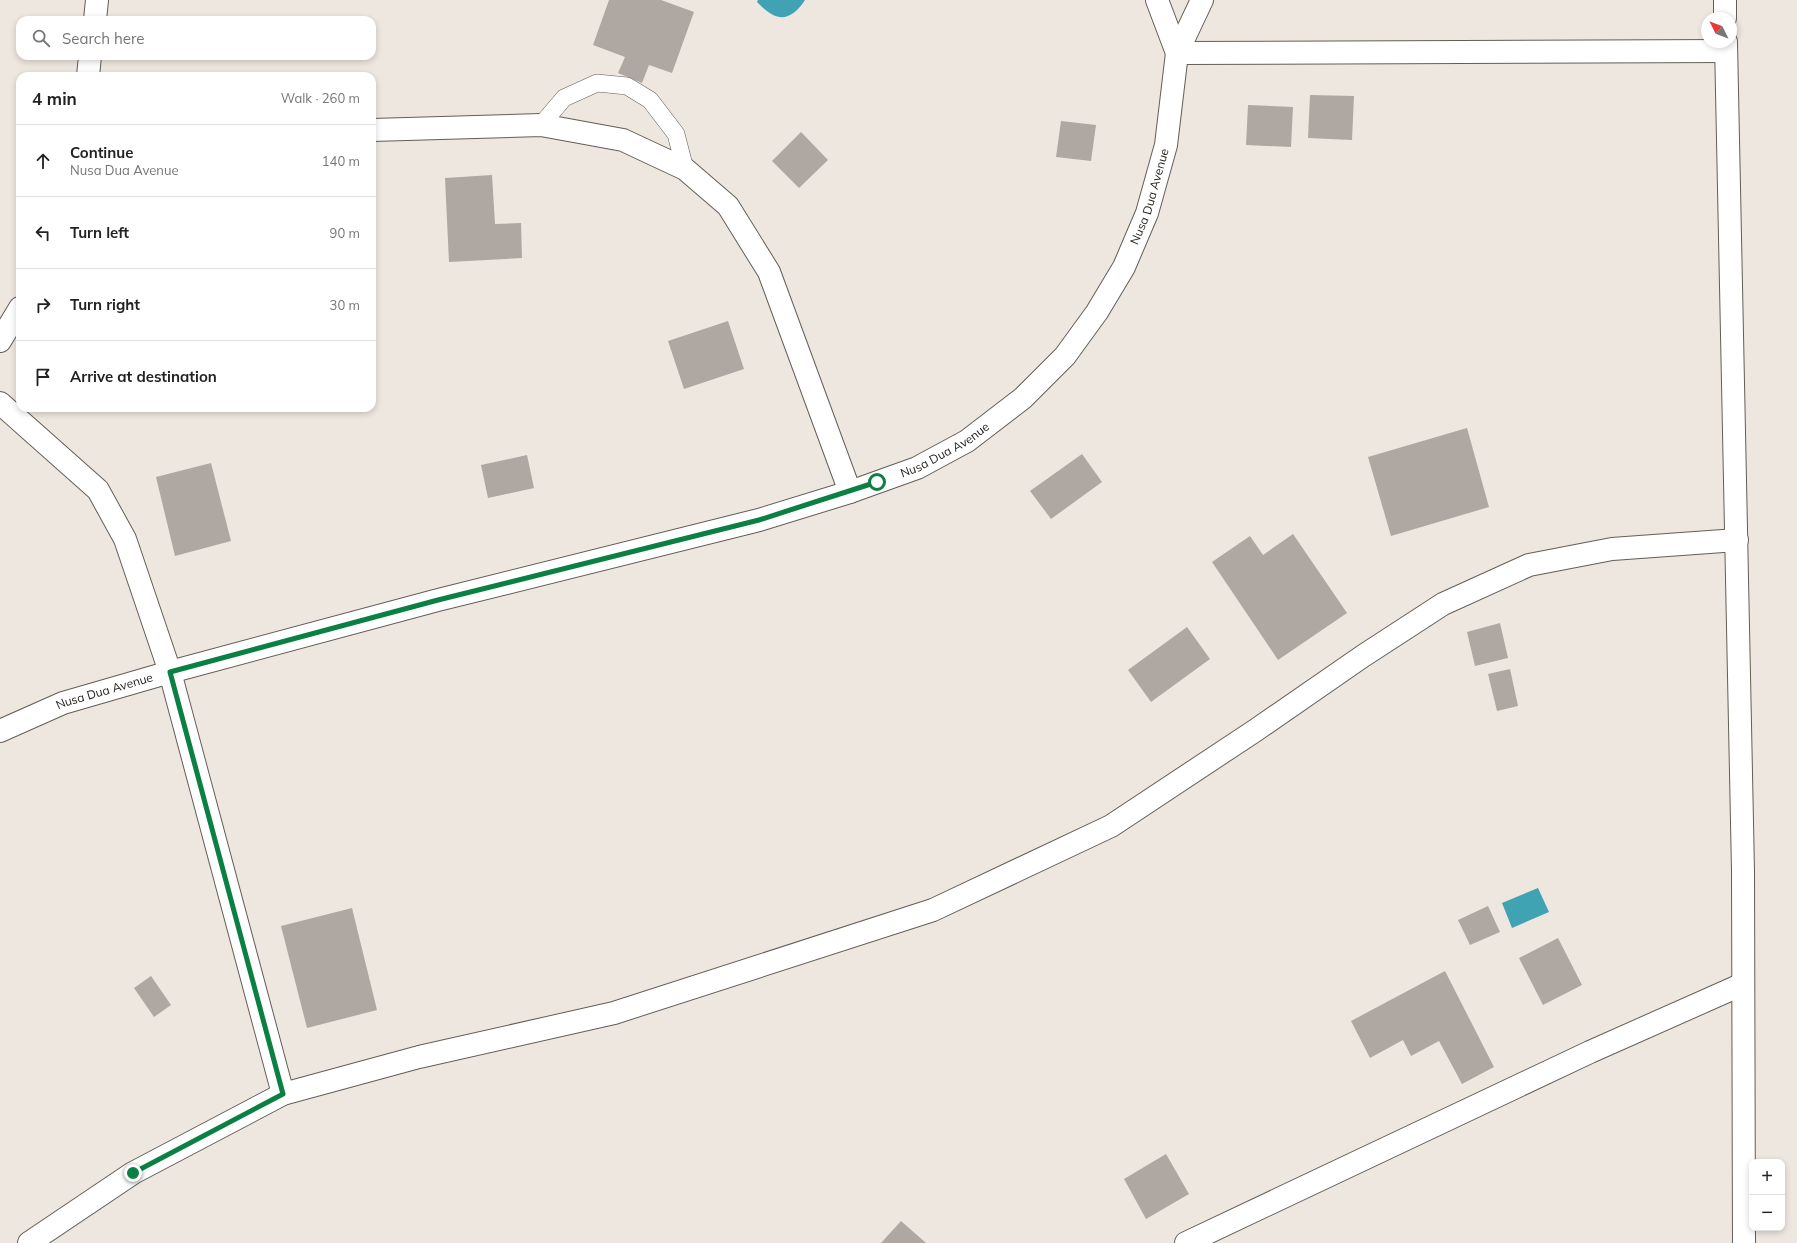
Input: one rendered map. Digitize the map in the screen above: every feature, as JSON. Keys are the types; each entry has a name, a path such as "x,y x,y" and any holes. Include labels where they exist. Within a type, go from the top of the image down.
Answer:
{"street":[{"path":"95,16 97,0"},
{"name":"Nusa Dua Avenue","path":"1157,0 1177,53"},
{"name":"Nusa Dua Avenue","path":"0,731 63,702 170,672 438,600 759,520 850,492 917,468 967,441 1023,398 1065,356 1097,312 1124,267 1147,213 1166,145 1177,53 1202,0"},
{"path":"1725,0 1725,12"},
{"path":"1177,53 1701,46"},
{"path":"1726,48 1743,871 1744,1243"},
{"path":"88,72 90,60"},
{"path":"376,130 541,125 623,140 685,169 728,206 769,272 850,492"},
{"path":"0,342 16,315"},
{"path":"0,403 98,490 125,539 170,672 283,1094"},
{"path":"29,1243 133,1173 283,1094 419,1057 614,1013 933,910 1111,826 1256,730 1363,656 1443,604 1529,565 1612,549 1737,540"},
{"path":"1186,1243 1590,1052 1743,984"}],"lane":[{"path":"541,125 564,98 597,83 627,86 650,100 676,134 685,169"}],"water":[{"path":"758,0 805,0 793,13 782,17 770,13 757,2"},
{"path":"1538,888 1549,912 1512,928 1502,903"}],"building":[{"path":"609,0 661,0 694,12 672,73 649,65 642,83 618,73 625,57 593,45"},
{"path":"1310,95 1354,96 1352,140 1308,138"},
{"path":"1248,105 1293,107 1291,147 1246,145"},
{"path":"1061,121 1096,125 1091,161 1056,157"},
{"path":"801,132 828,160 799,188 772,161"},
{"path":"492,175 495,224 521,223 522,258 449,262 445,178"},
{"path":"728,321 744,369 684,389 668,341"},
{"path":"1467,428 1489,507 1391,536 1368,457"},
{"path":"1082,454 1102,482 1051,519 1030,491"},
{"path":"527,455 534,488 488,498 481,465"},
{"path":"211,463 231,541 175,556 156,477"},
{"path":"1293,534 1347,613 1278,660 1212,562 1250,536 1263,555"},
{"path":"1500,623 1508,658 1475,666 1467,632"},
{"path":"1187,627 1210,659 1151,702 1128,670"},
{"path":"1510,669 1518,706 1497,711 1488,674"},
{"path":"1488,906 1500,932 1470,945 1458,920"},
{"path":"352,908 377,1010 307,1028 281,926"},
{"path":"1558,938 1582,985 1543,1005 1519,958"},
{"path":"1445,971 1494,1067 1462,1084 1439,1041 1411,1056 1403,1040 1370,1058 1351,1021"},
{"path":"151,976 171,1005 154,1017 134,988"},
{"path":"1166,1154 1189,1194 1146,1219 1124,1179"},
{"path":"901,1221 926,1243 881,1243"}],"route":[{"path":"133,1173 283,1094 170,672 438,600 759,520 850,492 877,482"}]}
